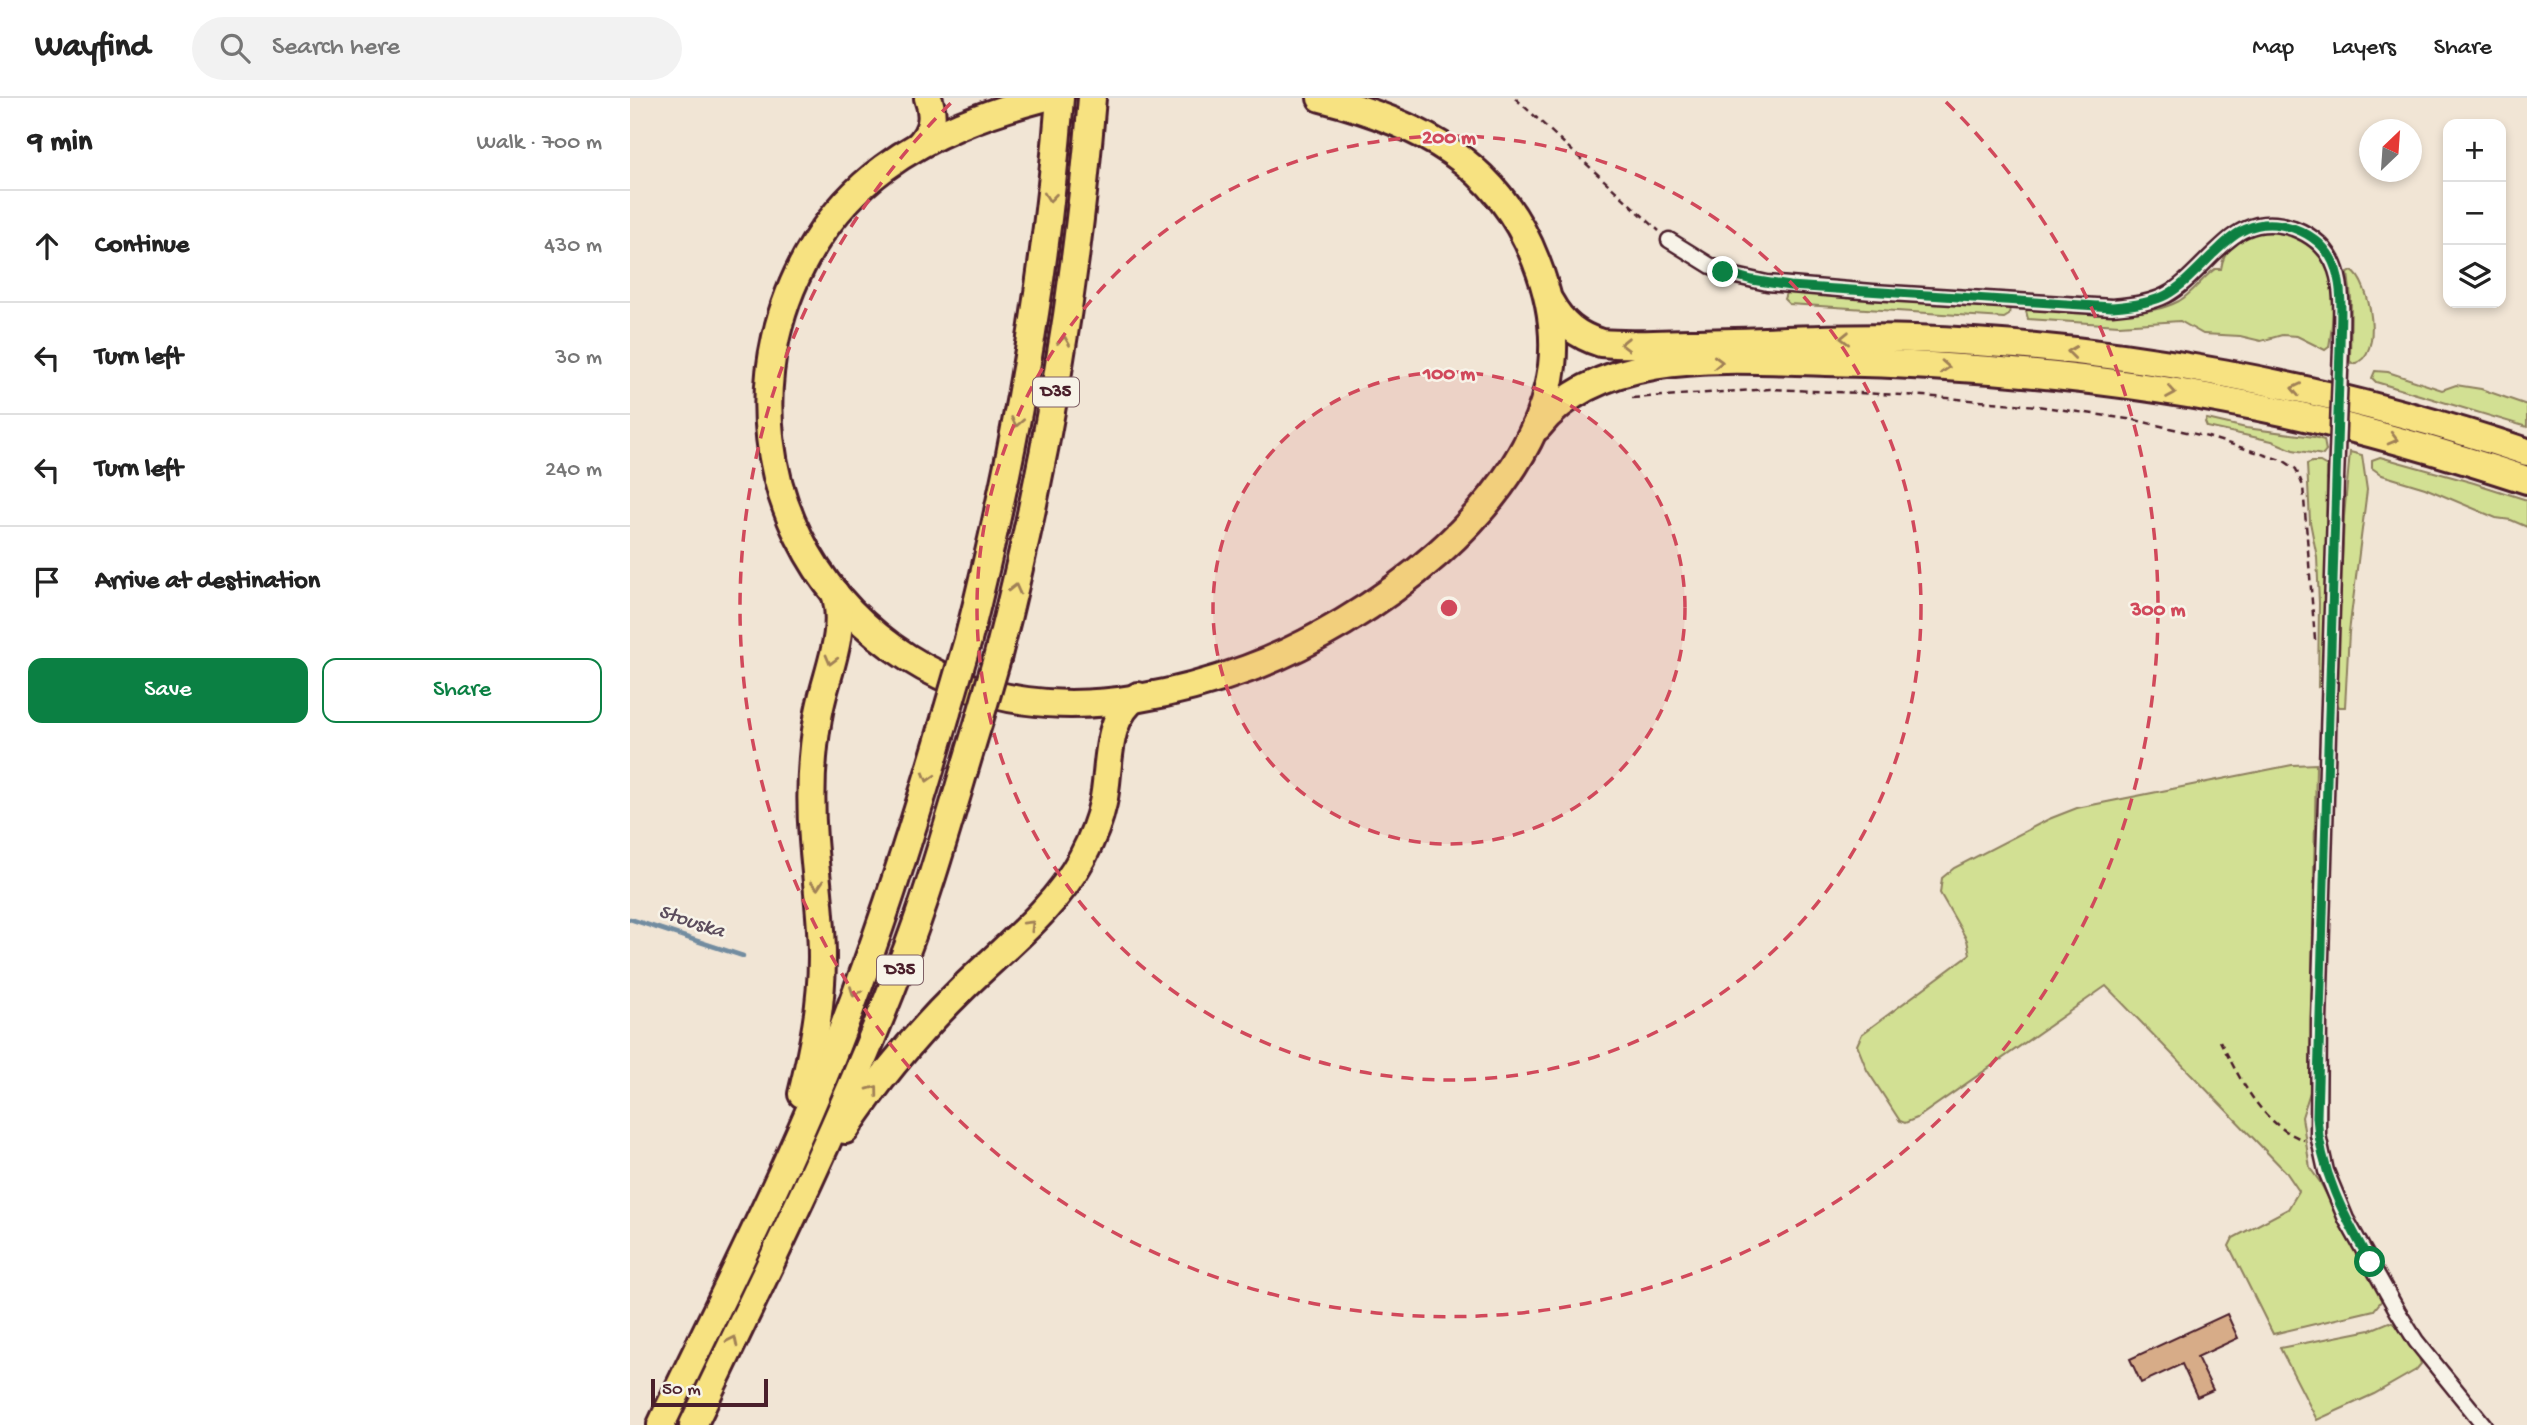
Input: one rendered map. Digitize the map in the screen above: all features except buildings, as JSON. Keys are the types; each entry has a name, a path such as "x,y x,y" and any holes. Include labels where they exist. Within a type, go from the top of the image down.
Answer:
{"highway":[{"path":"919,145 932,122 928,98"},
{"path":"1043,98 971,120 919,145 868,181 825,228 800,270 781,318 769,369 768,432 781,494 800,539 835,593 872,632 909,659 951,681 976,690 1051,703 1138,696 1191,686 1250,668 1310,640 1371,604 1427,563 1496,491 1542,423 1567,399 1598,380 1633,369 1684,363 1756,360 1844,362 2018,372 2098,381 2200,397 2348,427 2527,480"},
{"name":"D35","path":"661,1425 829,1064 912,832 968,640 1017,423 1041,277 1060,98"},
{"name":"D35","path":"693,1425 797,1209 855,1080 902,963 979,722 999,655 1050,429 1074,278 1092,98"},
{"path":"1321,98 1415,129 1467,163 1497,192 1522,227 1555,311 1569,327 1601,343 1853,338 1916,339 2046,348 2165,364 2293,388 2405,415 2527,452"},
{"path":"1524,448 1544,401 1552,365 1553,328 1546,291"},
{"path":"783,1167 808,1071 820,1006 822,954 813,839 812,769 822,695 840,625 835,593"},
{"path":"797,1209 848,1126 896,1061 962,989 1046,908 1070,876 1098,823 1117,719 1126,705 1138,696"}],"street":[{"path":"1669,240 1711,267 1767,283 2112,307 2147,304 2157,300 2185,282 2236,234 2247,228 2273,224 2302,232 2328,253 2335,266 2341,289 2319,1021 2319,1143 2326,1171 2346,1219 2408,1330 2484,1425"}],"path":[{"path":"1515,98 1669,240"},
{"path":"1641,392 1632,398 1770,389 1924,396 2037,406 2185,430 2279,459 2296,470 2303,486 2315,644"},
{"path":"2220,1041 2241,1080 2268,1118 2298,1138 2319,1143"}],"green space":[{"path":"2271,230 2293,235 2310,244 2329,271 2332,327 2329,347 2325,350 2297,336 2282,335 2261,341 2240,336 2203,334 2180,321 2119,325 2028,319 2026,311 2030,308 2126,313 2163,307 2184,298 2215,269 2221,269 2227,252 2238,241"},
{"path":"2352,271 2364,288 2372,334 2369,348 2363,358 2353,364 2350,361 2351,298 2348,273"},
{"path":"1796,291 2010,307 2009,315 2004,318 1789,304 1784,299 1786,293"},
{"path":"2375,371 2388,372 2442,390 2456,385 2481,389 2527,405 2527,427 2376,382 2372,378"},
{"path":"2207,419 2246,428 2314,437 2324,440 2326,451 2323,455 2293,450 2272,441 2207,427"},
{"path":"2350,452 2362,455 2367,490 2349,632 2345,707 2339,707 2336,701 2344,517"},
{"path":"2380,457 2527,500 2527,527 2511,520 2496,518 2425,488 2382,475 2372,468 2372,460"},
{"path":"2312,462 2327,466 2325,684 2318,687 2317,557 2310,522 2307,464"},
{"path":"2316,764 2310,1092 2302,1117 2310,1168 2382,1300 2374,1310 2273,1334 2229,1246 2233,1238 2288,1209 2299,1191 2286,1172 2106,986 1917,1118 1905,1123 1900,1121 1867,1070 1857,1045 1862,1034 1970,954 1967,940 1940,893 1942,878 1954,868 2049,819 2077,808 2292,765"},
{"path":"2389,1322 2395,1324 2418,1354 2421,1364 2416,1370 2374,1394 2317,1420 2280,1348 2370,1330"}],"waterway":[{"name":"Stouska","path":"630,919 743,956"}],"route":[{"path":"1723,272 1790,286 2112,307 2147,304 2167,295 2185,282 2236,234 2259,225 2288,226 2316,241 2328,253 2339,277 2341,289 2317,1117 2320,1152 2332,1189 2370,1262"}]}
